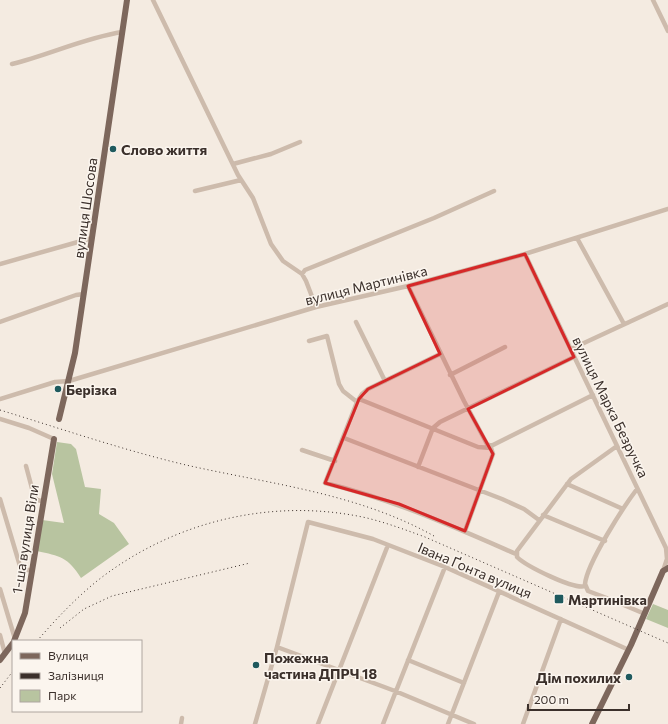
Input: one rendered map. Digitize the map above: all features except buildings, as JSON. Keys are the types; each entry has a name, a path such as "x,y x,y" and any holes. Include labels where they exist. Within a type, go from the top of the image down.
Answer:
{"main road":[{"name":"вулиця Шосова","path":"59,419 69,380 84,294 127,0"},
{"name":"1-ша вулиця Віли","path":"14,640 25,613 42,501 54,439"},
{"path":"592,724 629,650 666,570"},
{"name":"1-ша вулиця Віли","path":"0,660 12,644"}],"street":[{"path":"153,0 241,180 253,198 271,244 283,261 302,274 316,307"},
{"path":"653,0 668,31"},
{"path":"12,64 64,47 122,32"},
{"path":"233,164 272,154 300,142"},
{"path":"195,191 241,180"},
{"path":"302,274 305,270 434,218 494,191"},
{"name":"вулиця Мартинівка","path":"0,399 316,307 408,286 525,254 668,209"},
{"path":"0,264 92,238"},
{"path":"576,238 624,324"},
{"name":"вулиця Марка Безручка","path":"525,254 666,548 666,570"},
{"path":"408,286 450,375 487,444 491,447 493,454 465,531"},
{"path":"0,322 76,295 84,294"},
{"path":"571,349 668,304"},
{"path":"356,322 385,381"},
{"path":"309,341 327,336 339,384 343,391 358,401 433,428 478,447 491,447 592,395"},
{"path":"450,375 505,347"},
{"path":"440,354 368,389 358,401 325,483 399,504 516,554 522,561 536,569 572,585 580,587 585,586"},
{"path":"418,467 433,428 440,422 574,357"},
{"path":"0,418 54,439"},
{"path":"344,438 480,491 524,510 539,520"},
{"path":"516,554 539,520 571,479 617,446"},
{"path":"302,450 335,460"},
{"path":"26,466 34,496 37,500 42,501"},
{"path":"567,484 623,509"},
{"path":"637,489 623,509 605,541 586,580 585,586 588,591 645,614"},
{"path":"0,499 20,566 22,569 31,570"},
{"path":"543,515 605,541"},
{"name":"Івана Ґонта вулиця","path":"277,647 308,522 373,539 445,567 629,650"},
{"path":"318,724 388,545"},
{"path":"383,724 445,567"},
{"path":"0,589 14,640"},
{"path":"448,724 499,592"},
{"path":"523,724 561,619"},
{"path":"0,635 5,654"},
{"path":"255,724 277,647 395,691 474,724"},
{"path":"408,660 464,683"},
{"path":"181,724 182,718"}],"highlighted area":[{"path":"525,254 574,357 468,409 493,454 465,531 399,504 325,483 359,399 368,389 440,354 408,286"}],"green space":[{"path":"57,442 71,444 76,449 85,487 101,489 99,514 114,523 129,544 81,578 72,566 63,558 37,551 42,520 64,523 52,474"},
{"path":"653,604 668,610 668,628 646,619"}],"railway":[{"path":"0,410 162,459 281,484 344,500 375,509 405,521 434,536"},
{"path":"38,640 81,595 97,581 127,560 158,543 191,529 225,519 260,513 296,511 332,512 367,518 404,529 668,643"},
{"path":"60,628 84,609 112,596 250,563"},
{"path":"0,688 12,672"}],"place":[{"name":"Слово життя","path":"113,149"},
{"name":"Берізка","path":"58,389"},
{"name":"Мартинівка","path":"559,599"},
{"name":"Пожежна частина ДПРЧ 18","path":"256,665"},
{"name":"Дiм похилих","path":"629,677"}]}
